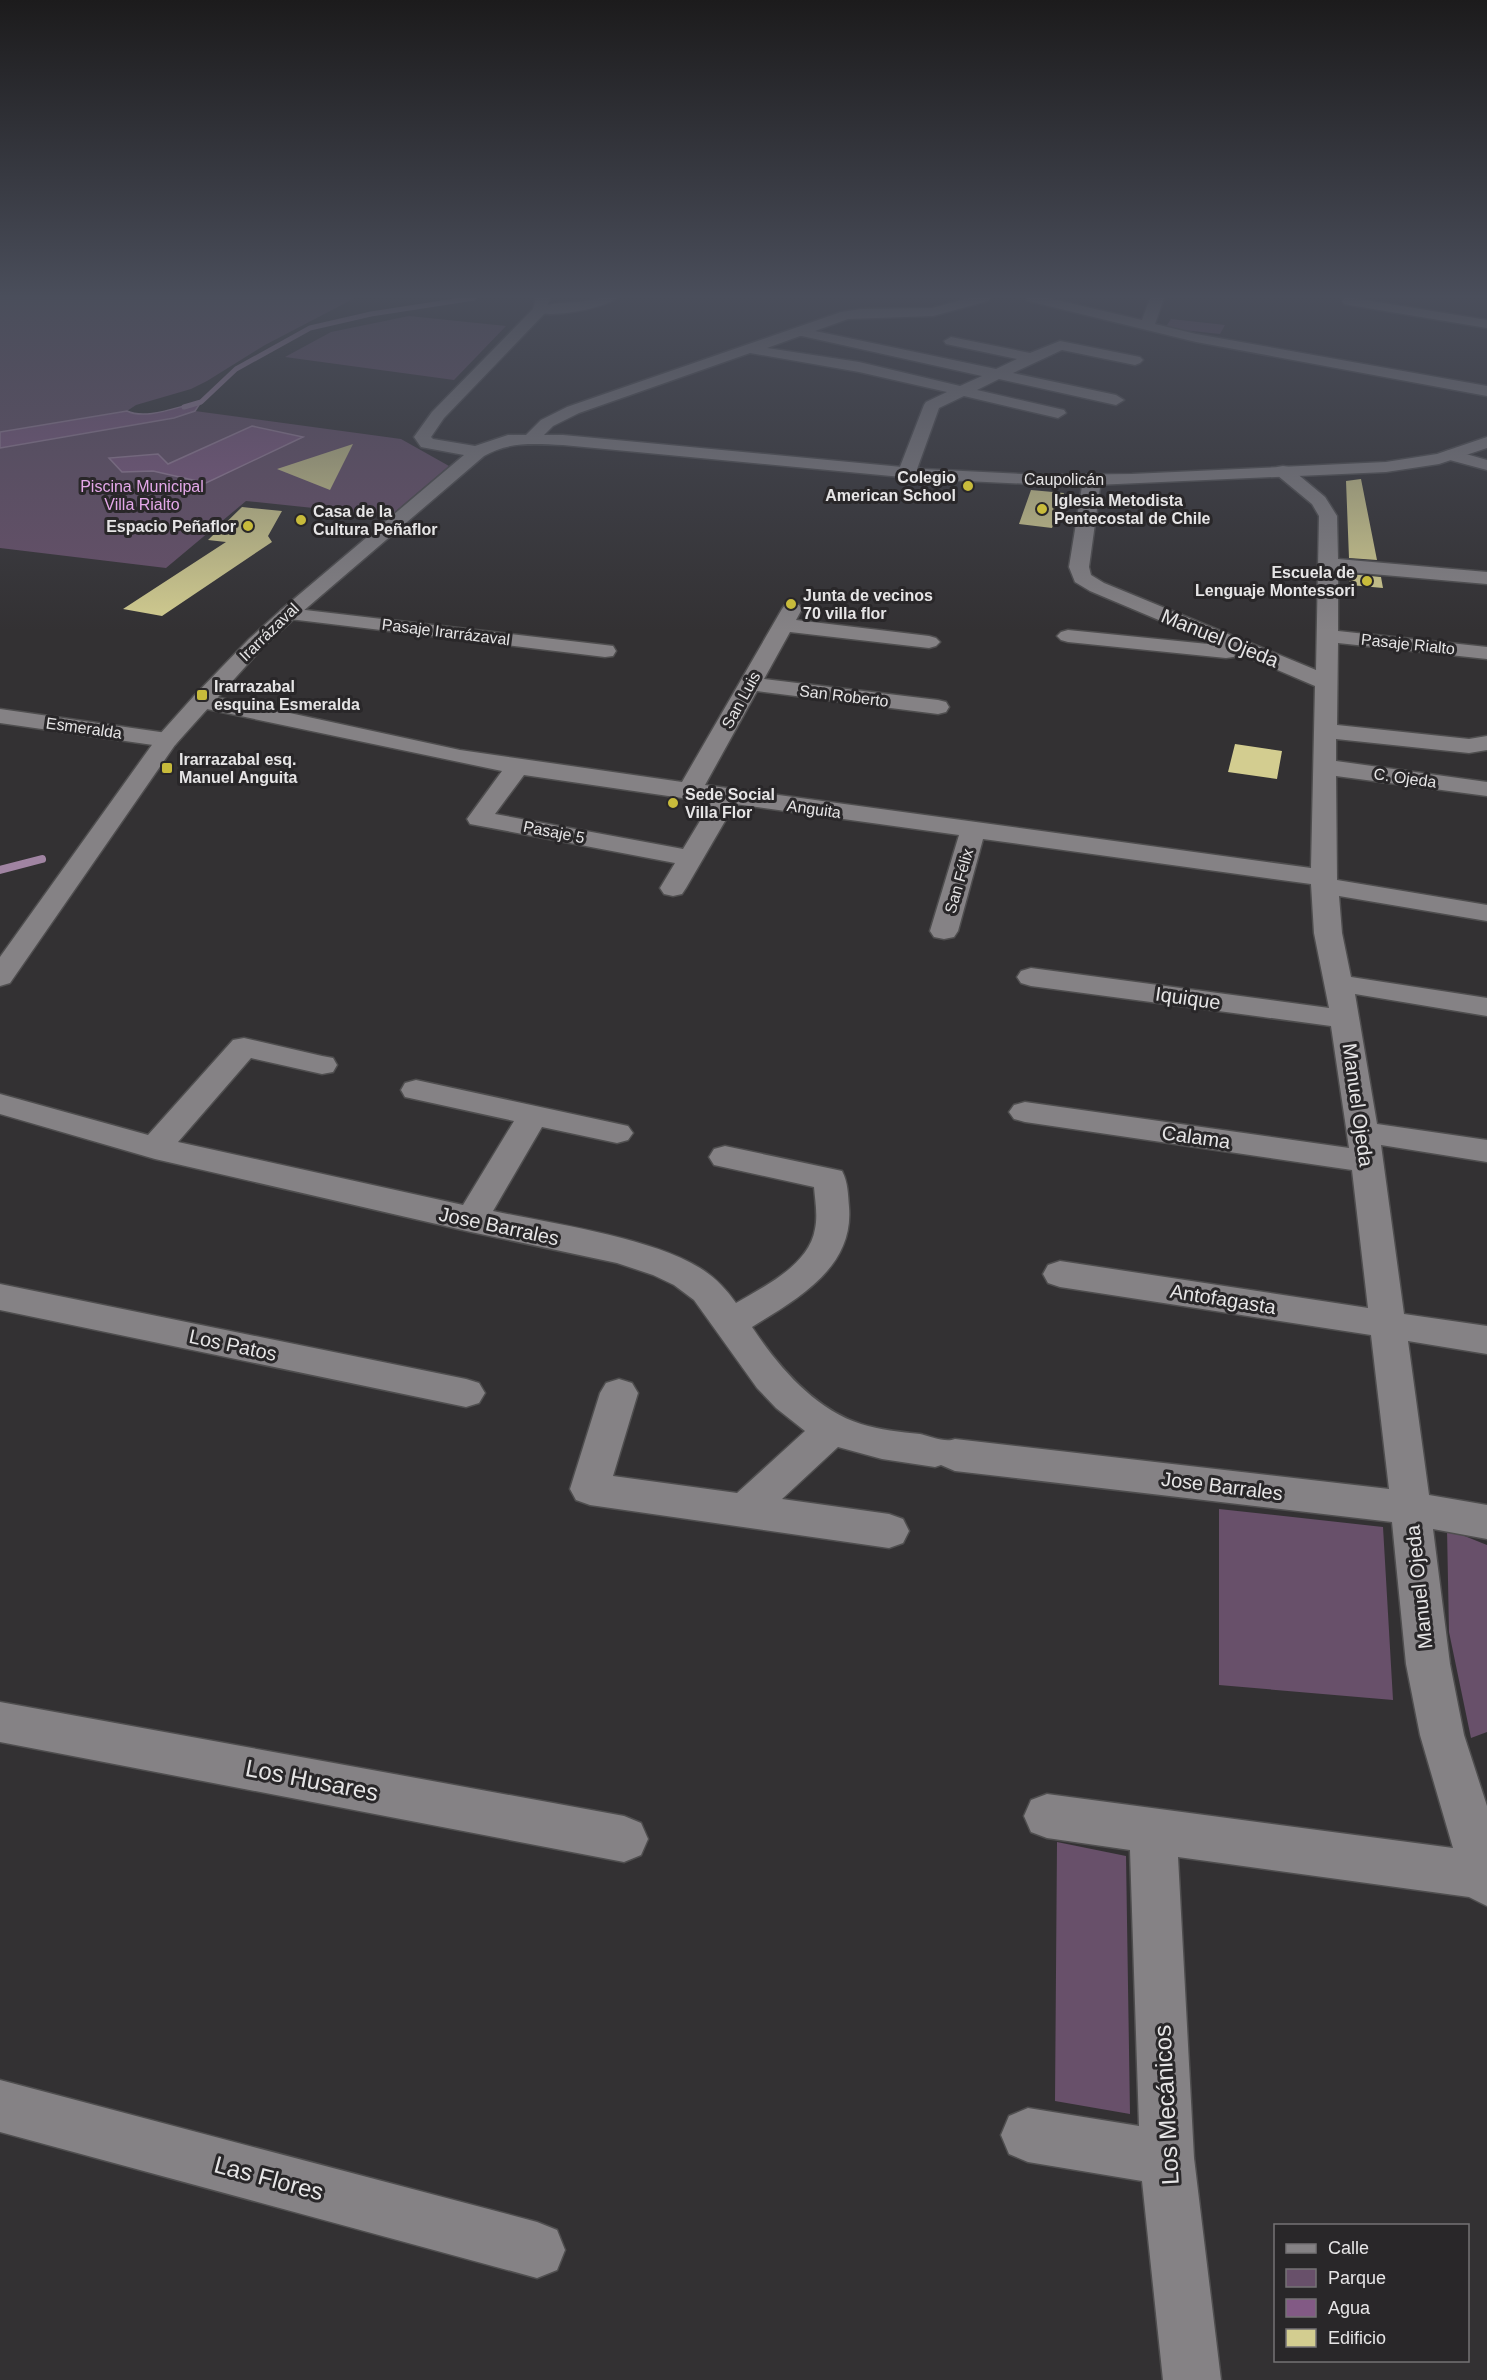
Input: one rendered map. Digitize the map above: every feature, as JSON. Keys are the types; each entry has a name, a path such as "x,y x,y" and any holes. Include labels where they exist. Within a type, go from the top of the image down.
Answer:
{"street":[{"path":"444,409 422,437 427,443 478,452"},
{"path":"530,439 547,423 576,409"},
{"path":"907,472 930,409"},
{"path":"1041,409 1058,413"},
{"name":"Irarrázaval","path":"0,977 167,740 256,643 478,452 497,443 530,439"},
{"name":"Caupolicán","path":"530,439 593,442 907,472 1041,480 1092,480 1392,465 1452,455 1487,442"},
{"path":"1452,455 1487,465"},
{"path":"1283,471 1319,501 1327,511 1329,564 1326,682"},
{"name":"Manuel Ojeda","path":"1092,480 1079,567 1082,578 1096,587 1326,682 1324,882 1328,933 1345,1019 1365,1147 1411,1508 1428,1665 1453,1774 1486,1879"},
{"path":"1329,564 1487,578"},
{"path":"1067,613 1068,643 1257,653"},
{"name":"Pasaje Irarrázaval","path":"288,614 605,651"},
{"name":"San Luis","path":"689,792 788,617 929,642"},
{"name":"Pasaje Rialto","path":"1328,636 1487,653"},
{"name":"San Roberto","path":"750,684 938,707"},
{"name":"Anguita","path":"202,701 460,757 529,769 1324,882 1487,913"},
{"name":"Esmeralda","path":"0,716 167,740"},
{"path":"1325,731 1469,746 1487,743"},
{"name":"C. Ojeda","path":"1324,766 1487,789"},
{"name":"Pasaje 5","path":"529,769 479,819 691,858"},
{"path":"673,888 727,797"},
{"name":"San Félix","path":"944,931 973,831"},
{"name":"Iquique","path":"1031,977 1345,1019"},
{"path":"1338,982 1487,1006"},
{"path":"154,1148 244,1047 322,1065"},
{"path":"416,1090 617,1133"},
{"name":"Jose Barrales","path":"0,1104 154,1148 619,1251 668,1267 705,1290 731,1323 755,1360 788,1397 832,1429 881,1444 1411,1508 1487,1522"},
{"name":"Calama","path":"1025,1112 1365,1147 1487,1151"},
{"path":"471,1220 533,1116"},
{"path":"725,1157 830,1179 832,1231 821,1259 794,1282 731,1323"},
{"name":"Antofagasta","path":"1060,1274 1487,1340"},
{"name":"Los Patos","path":"0,1298 466,1393"},
{"path":"619,1393 590,1489 889,1531"},
{"path":"745,1510 832,1429"},
{"name":"Los Husares","path":"0,1722 624,1839"},
{"path":"1047,1816 1486,1879"},
{"name":"Los Mecánicos","path":"1152,1830 1167,2158 1192,2380"},
{"name":"Las Flores","path":"0,2106 537,2250"},
{"path":"1028,2135 1167,2158"}],"green space":[{"path":"0,409 130,409 127,411 0,432"},
{"name":"Piscina Municipal Villa Rialto","path":"195,411 401,439 449,466 390,516 246,501 166,568 0,548 0,448 174,418"},
{"path":"1219,1509 1383,1527 1393,1700 1219,1685"},
{"path":"1447,1529 1487,1545 1487,1732 1471,1738 1449,1632"},
{"path":"1057,1842 1126,1856 1130,2114 1055,2101"}],"water":[{"path":"172,409 196,409 174,418 0,448 0,432 127,411 143,414"},
{"path":"252,426 303,437 206,483 153,471 122,472 109,458 158,454 168,464"}],"building":[{"path":"353,444 330,490 277,469"},
{"path":"1361,479 1377,560 1349,558 1346,481"},
{"name":"Iglesia Metodista Pentecostal de Chile","path":"1031,490 1064,493 1052,528 1019,524"},
{"path":"242,507 282,511 268,536 272,542 162,616 123,609 226,542 208,540"},
{"name":"Escuela de Lenguaje Montessori","path":"1349,574 1381,577 1383,588 1350,585"},
{"path":"1235,744 1282,751 1277,779 1228,772"}],"waterway":[{"path":"0,870 42,859"}],"place":[{"name":"Colegio American School","path":"968,486"},
{"name":"Iglesia Metodista Pentecostal de Chile","path":"1042,509"},
{"name":"Casa de la Cultura Peñaflor","path":"301,520"},
{"name":"Espacio Peñaflor","path":"248,526"},
{"name":"Escuela de Lenguaje Montessori","path":"1367,581"},
{"name":"Junta de vecinos 70 villa flor","path":"791,604"},
{"name":"Irarrazabal esquina Esmeralda","path":"202,695"},
{"name":"Irarrazabal esq. Manuel Anguita","path":"167,768"},
{"name":"Sede Social Villa Flor","path":"673,803"}]}
